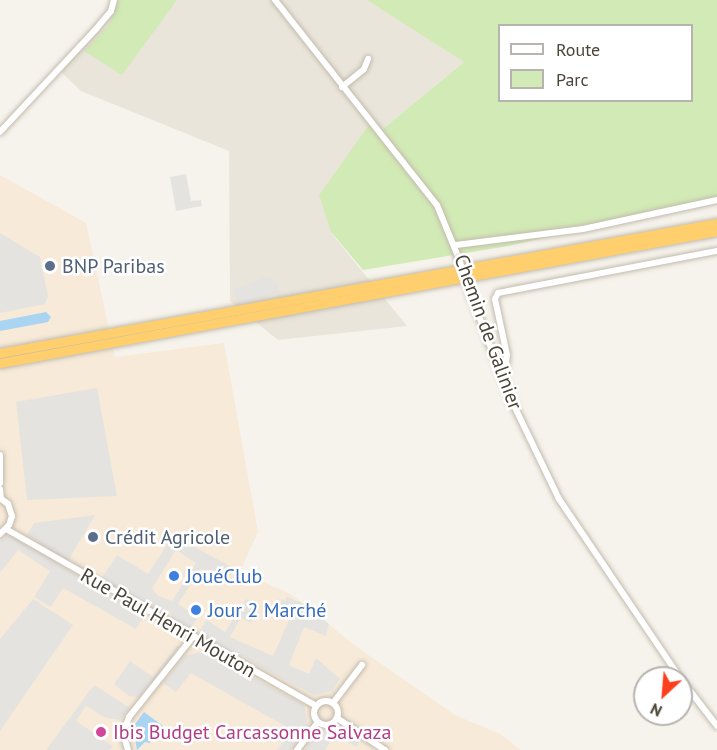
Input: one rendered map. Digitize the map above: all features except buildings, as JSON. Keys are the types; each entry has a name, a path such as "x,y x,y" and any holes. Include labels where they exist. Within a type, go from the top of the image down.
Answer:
{"highway":[{"path":"0,353 717,223"},
{"path":"0,363 717,231"}],"street":[{"path":"0,132 96,29 111,11 114,0"},
{"name":"Chemin de Galinier","path":"274,0 437,205 456,245 471,295 504,382 559,499 672,666"},
{"path":"342,87 364,69 368,59"},
{"path":"456,245 583,228 717,200"},
{"path":"504,382 507,355 495,299 498,293 717,251"},
{"path":"0,455 0,483"},
{"path":"0,489 1,498 11,510 5,530"},
{"name":"Rue Paul Henri Mouton","path":"5,530 22,537 192,638 316,706"},
{"path":"128,750 123,733 129,717 192,638"},
{"path":"333,703 362,665"},
{"name":"Chemin de Galinier","path":"693,695 717,726"},
{"path":"297,750 318,722 316,706 324,701 333,703"},
{"path":"333,703 337,718 385,750"},
{"path":"318,722 330,724 337,718"}],"shaded area":[{"path":"111,0 367,0 465,61 379,132 369,125 331,233 407,326 278,340 230,301 229,151 81,91 56,67 108,11"},
{"path":"186,174 191,201 201,200 202,206 176,211 170,177"},
{"path":"0,175 86,223 115,357 224,343 258,532 240,571 292,595 357,647 455,715 500,734 521,750 0,750"},
{"path":"0,233 40,257 48,296 45,304 0,313"},
{"path":"268,276 278,284 279,292 240,306 233,290"},
{"path":"97,388 117,496 27,500 16,402"},
{"path":"95,515 68,561 27,535 34,523"},
{"path":"11,535 144,616 136,629 63,588 51,607 34,597 50,571 18,550 0,573 0,539"},
{"path":"173,535 233,568 220,581 200,569 178,604 198,617 190,630 170,619 172,614 166,610 162,615 101,579 117,555 148,574","holes":["176,550 196,563 172,601 158,596 152,588"]},
{"path":"287,597 302,603 329,624 326,636 304,627 289,665 309,674 316,658 340,679 332,691 314,695 197,634 207,620 225,632 246,599 260,607 251,623 241,618 230,637 273,656 290,618 273,611 279,599 285,601"},
{"path":"33,599 73,625 0,731 0,639"},
{"path":"177,646 180,646 140,697 129,696 114,684 130,661 153,677"},
{"path":"205,651 304,705 308,727 291,750 277,750 292,730 191,673 176,692 163,683 185,656"},
{"path":"94,685 130,708 120,720 106,718 86,706 76,721 113,746 110,750 46,750"},
{"path":"341,728 361,740 356,747 336,734 325,750 305,750 318,731"}],"green space":[{"path":"119,0 177,0 122,75 84,51 109,25"},
{"path":"367,0 717,0 717,199 508,246 363,270 331,232 319,195 369,125 379,132 464,62"}],"water":[{"path":"46,312 51,317 48,322 0,331 0,321"},
{"path":"144,712 163,726 150,743 145,742 137,750 133,727"}],"place":[{"name":"BNP Paribas","path":"50,266"},
{"name":"Crédit Agricole","path":"93,537"},
{"name":"JouéClub","path":"174,576"},
{"name":"Jour 2 Marché","path":"196,610"},
{"name":"Ibis Budget Carcassonne Salvaza","path":"101,732"}]}
